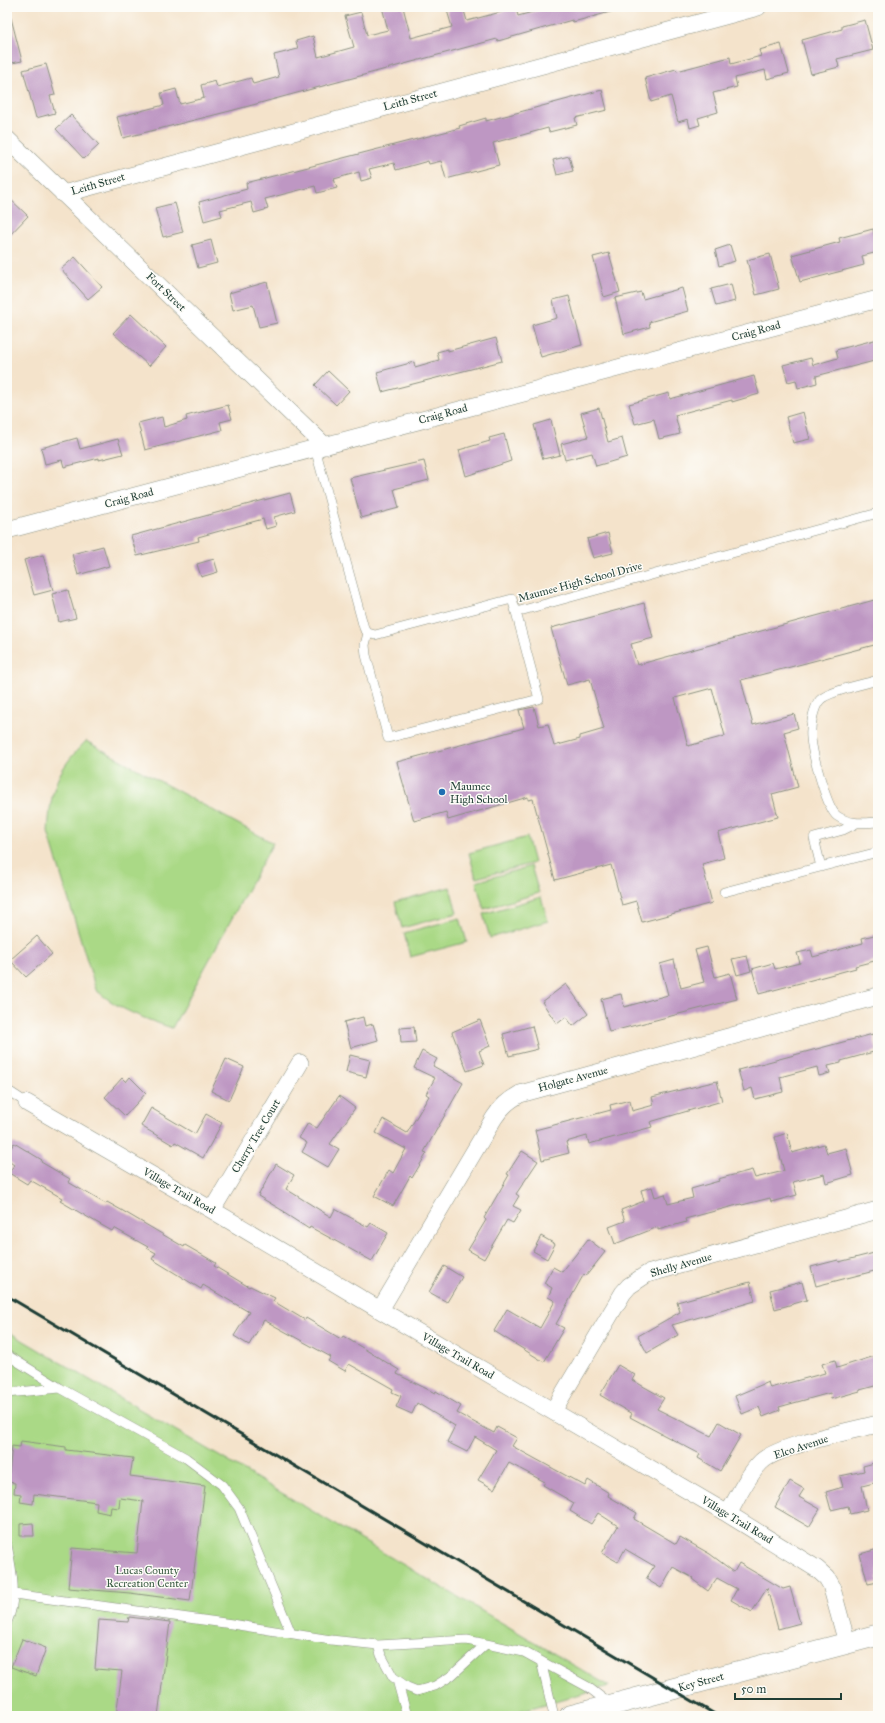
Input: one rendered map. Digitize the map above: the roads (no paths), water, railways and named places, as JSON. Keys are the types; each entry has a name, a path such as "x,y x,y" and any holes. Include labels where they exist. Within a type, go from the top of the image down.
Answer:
{"street":[{"name":"Leith Street","path":"64,194 758,7"},
{"name":"Fort Street","path":"7,139 320,447"},
{"name":"Craig Road","path":"7,530 878,299"},
{"name":"Holgate Avenue","path":"380,1310 494,1118 501,1107 508,1101 520,1094 878,996"},
{"name":"Cherry Tree Court","path":"212,1210 300,1063"},
{"name":"Village Trail Road","path":"27,1103 212,1210 728,1514 817,1569 827,1578 831,1585 847,1643"},
{"name":"Shelly Avenue","path":"553,1411 623,1293 640,1277 878,1210"},
{"name":"Elco Avenue","path":"728,1514 754,1471 768,1457 786,1449 878,1424"},
{"name":"Key Street","path":"570,1716 878,1635"}],"lane":[{"path":"320,447 364,628 368,633 365,645 366,655 388,738 539,699 516,612"},
{"name":"Maumee High School Drive","path":"368,633 375,636 512,599 516,612 878,513"},
{"path":"855,824 836,815 827,800 817,769 811,738 813,714 820,700 835,692 878,680"},
{"path":"821,867 814,838 844,830 855,824 878,822"},
{"path":"724,892 878,852"},
{"path":"7,1090 27,1103"},
{"path":"7,1355 60,1388 186,1458 222,1485 239,1508 291,1633"},
{"path":"7,1393 60,1388"},
{"path":"7,1545 12,1611 7,1622"},
{"path":"10,1595 378,1645 467,1640 524,1652 588,1687 611,1705"},
{"path":"378,1645 381,1655 393,1677 407,1687 417,1691 435,1686 452,1676 486,1644"},
{"path":"541,1661 554,1716"},
{"path":"397,1680 407,1716"}],"railway":[{"path":"7,1296 718,1716"}],"place":[{"name":"Maumee High School","path":"442,792"}],"park label":[{"name":"Lucas County Recreation Center","path":"147,1576"}]}
